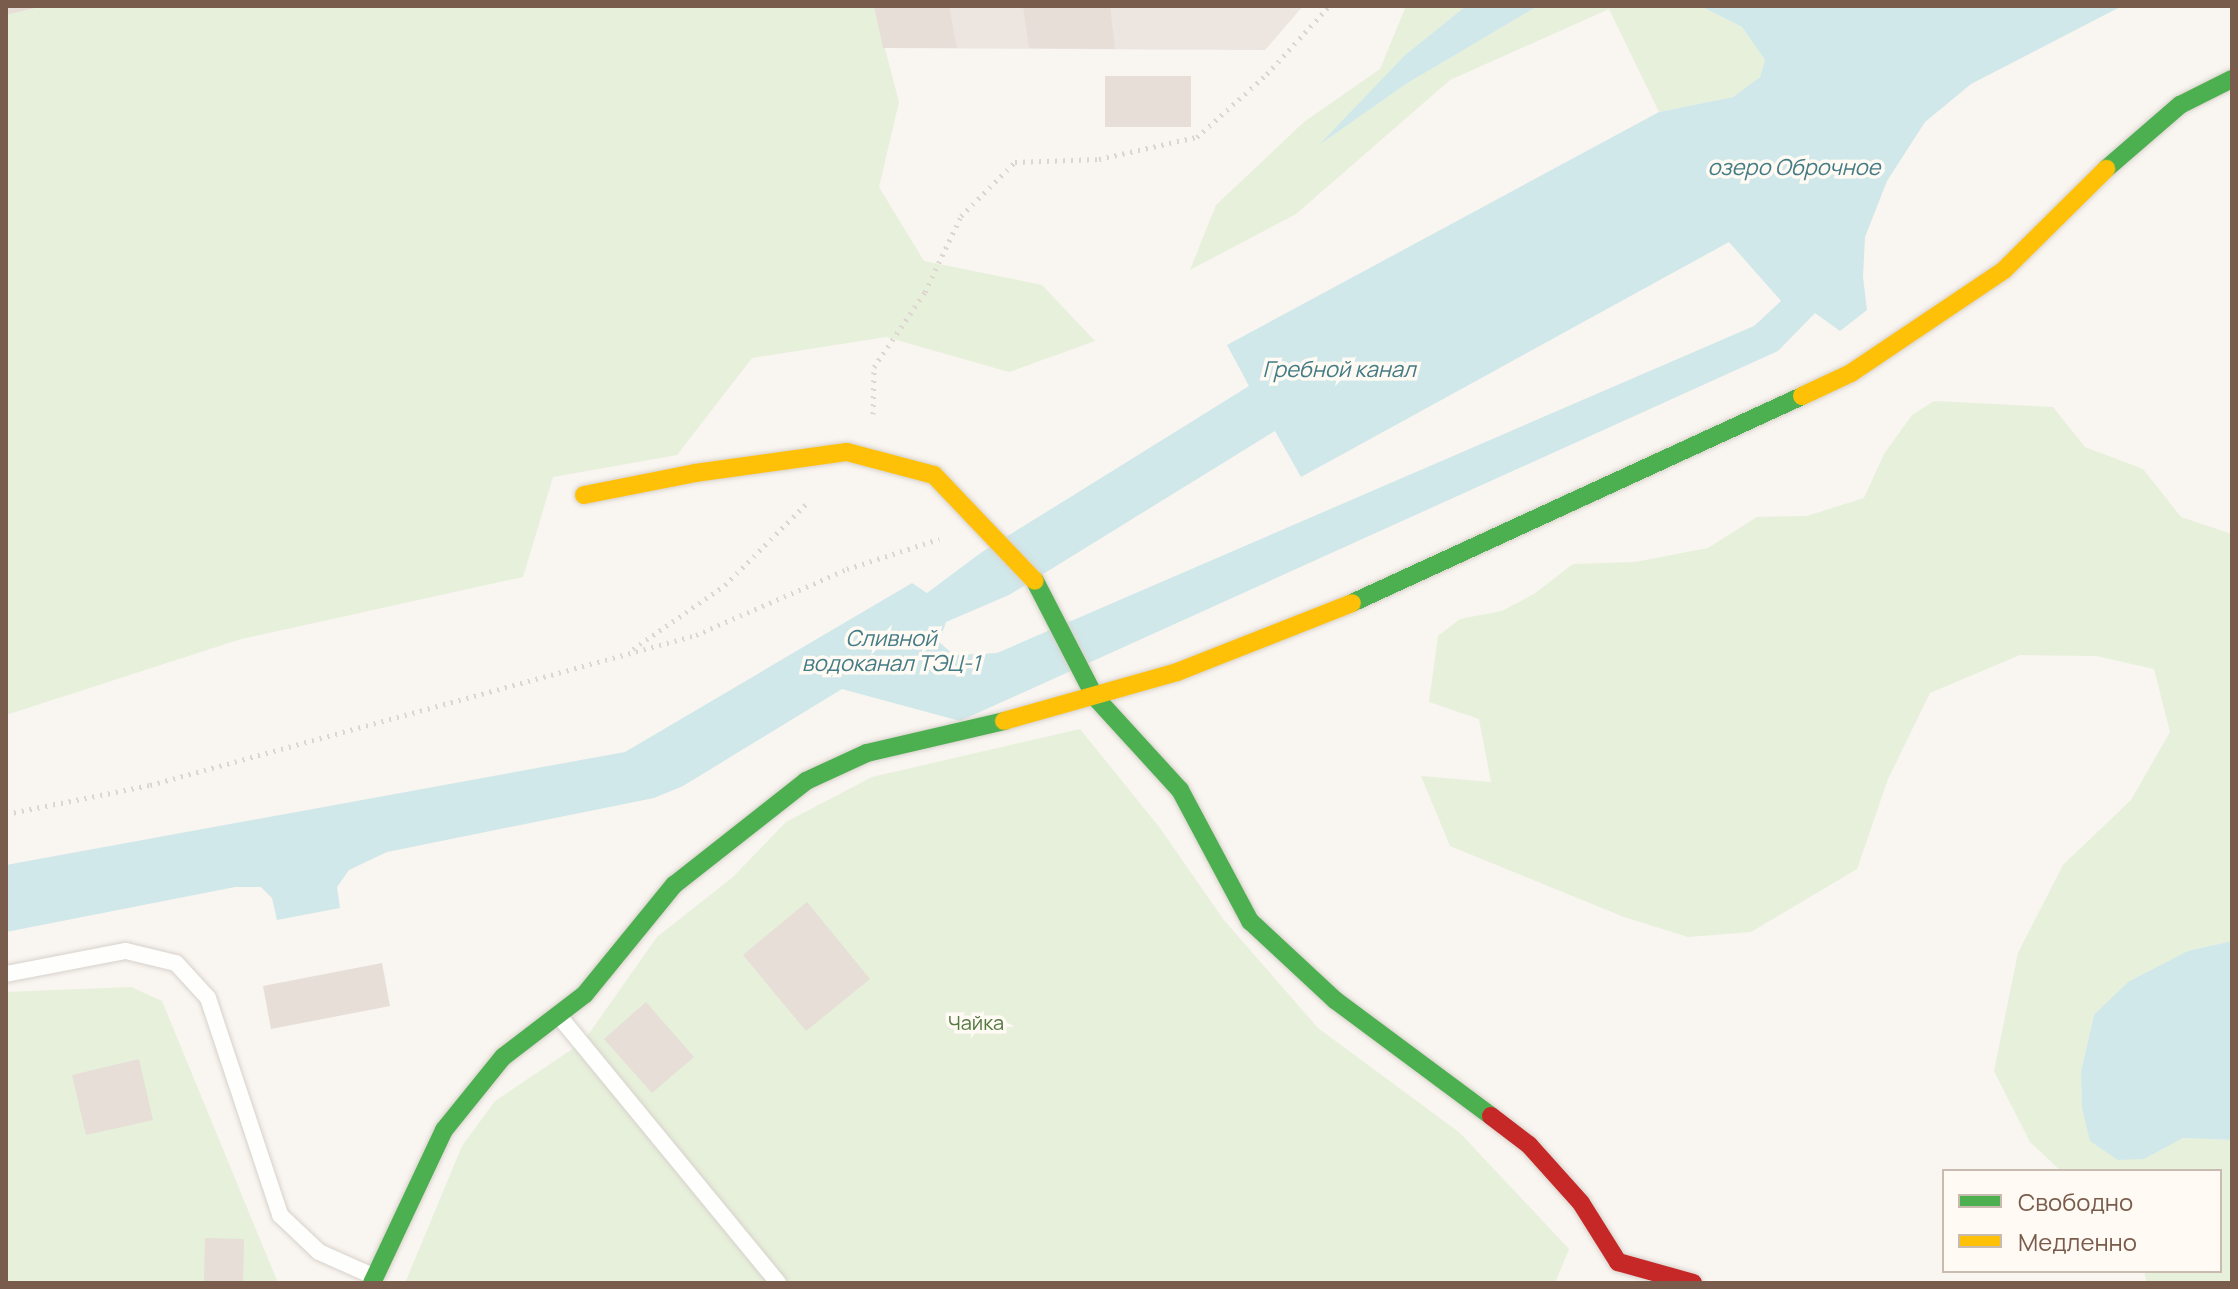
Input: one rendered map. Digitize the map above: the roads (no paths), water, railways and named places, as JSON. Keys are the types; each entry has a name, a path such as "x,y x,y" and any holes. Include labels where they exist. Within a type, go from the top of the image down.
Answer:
{"street":[{"path":"374,1280 444,1130 503,1057 585,994 674,885 806,781 867,753 956,735 1177,672 1358,601 1851,373 2004,270 2096,178 2180,105 2232,79"},
{"path":"584,495 695,473 847,452 934,475 991,531 1040,587 1095,697 1180,790 1250,921 1335,1000 1529,1145 1581,1203 1618,1262 1693,1283"}],"lane":[{"path":"6,974 126,951 176,963 208,998 280,1215 319,1252 374,1280"},
{"path":"558,1015 778,1283"}],"water":[{"path":"1466,6 1538,6 1406,84 1319,145 1405,55"},
{"path":"1700,6 2122,6 1971,84 1925,122 1887,181 1865,237 1863,277 1867,310 1840,331 1815,313 1778,351 960,721 842,689 683,786 654,798 387,852 349,870 337,887 340,908 277,920 272,898 261,887 235,887 6,932 6,865 625,752 912,583 927,593 982,552 1249,386 1227,345 1659,112 1733,97 1760,77 1765,60 1742,27","holes":["1729,242 1781,301 1754,326 997,653 954,655 939,642 946,622 1009,595 1275,431 1301,477"]},
{"path":"2232,941 2232,1140 2183,1138 2144,1159 2118,1160 2090,1141 2082,1108 2081,1071 2094,1015 2128,982 2188,951"}],"water label":[{"name":"озеро Оброчное","path":"1794,168"},
{"name":"Гребной канал","path":"1339,370"},
{"name":"Сливной водоканал ТЭЦ-1","path":"891,650"}],"park label":[{"name":"Чайка","path":"976,1022"}]}
